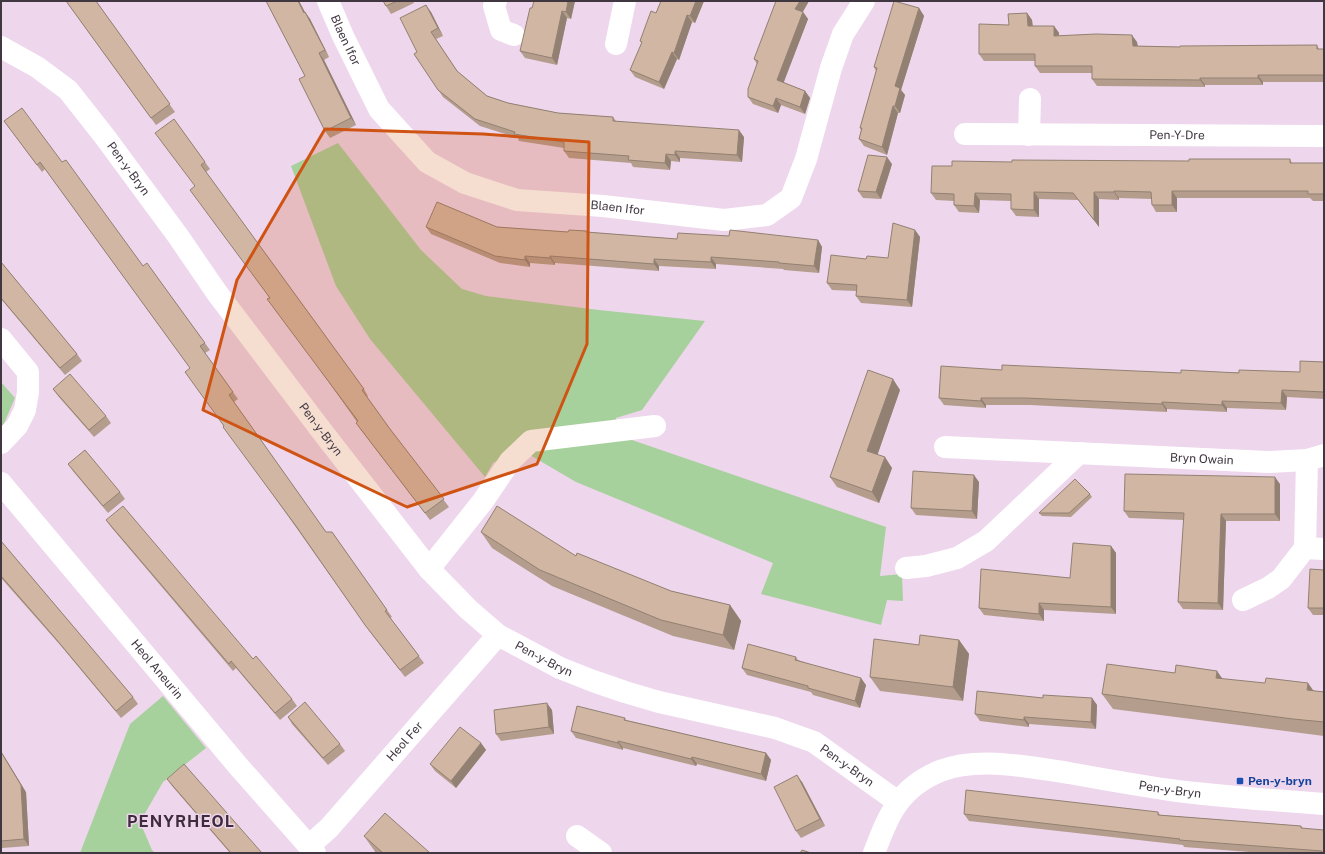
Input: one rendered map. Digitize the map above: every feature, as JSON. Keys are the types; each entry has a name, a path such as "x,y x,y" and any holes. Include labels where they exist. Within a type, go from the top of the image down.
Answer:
{"street":[{"name":"Blaen Ifor","path":"328,1 343,36 379,109 427,162 464,183 517,200 603,206 724,220 767,215 790,198 806,159 831,68 843,34 864,1"},
{"path":"496,1 494,6 501,30 514,35"},
{"path":"616,44 625,1"},
{"name":"Pen-y-Bryn","path":"1,47 38,68 68,90 105,137 226,305 429,569 468,610 498,635 560,668 625,692 696,711 776,728 814,742 898,802 910,789 940,771 957,766 977,763 1046,770 1171,790 1233,797 1324,804"},
{"path":"1030,99 1030,134"},
{"name":"Pen-Y-Dre","path":"965,134 1324,136"},
{"path":"1,339 28,372 28,392 25,410 17,426 1,443"},
{"path":"429,569 483,501 510,461 531,441 655,426"},
{"name":"Bryn Owain","path":"945,447 1268,462 1315,458"},
{"path":"906,568 926,566 957,558 981,544 1079,453"},
{"path":"1243,600 1268,588 1281,579 1315,549 1315,458"},
{"name":"Heol Aneurin","path":"1,483 239,767 312,850"},
{"name":"Heol Fer","path":"312,850 329,828 498,635"},
{"path":"874,853 889,815 898,802"},
{"path":"577,836 600,853"}],"highlighted area":[{"path":"325,129 483,134 589,142 587,344 537,464 407,507 203,410 237,280"}],"green space":[{"path":"338,143 421,250 462,289 486,296 705,321 642,410 616,418 618,441 629,439 886,527 880,576 902,574 903,601 887,600 881,625 761,594 773,563 576,482 518,448 493,463 485,477 370,339 336,286 291,166"},
{"path":"1,382 15,398 2,428 1,427"},
{"path":"163,696 206,748 163,782 140,822 152,850 155,853 80,853 130,724"}],"building":[{"path":"66,1 96,1 170,104 151,118"},
{"path":"266,1 298,1 325,50 319,53 351,118 325,131 299,79 305,76"},
{"path":"383,1 397,1 386,6"},
{"path":"534,1 568,1 566,12 562,11 552,58 520,51 530,8 532,8"},
{"path":"661,1 696,1 690,16 687,15 674,53 672,52 659,82 630,70 642,42 640,41 651,11 656,13"},
{"path":"776,1 800,1 795,9 803,12 777,80 805,91 800,107 776,98 773,106 748,97 748,89 758,61 754,59"},
{"path":"894,1 919,8 895,86 900,88 895,106 893,106 882,147 859,139 862,128 860,128 877,68 874,67"},
{"path":"426,5 438,28 431,32 457,71 487,96 508,103 558,113 613,117 613,121 739,130 737,155 675,151 675,155 666,154 665,163 628,160 629,156 564,151 564,142 514,134 515,132 475,119 438,90 414,54 417,52 400,18"},
{"path":"1027,13 1028,26 1054,26 1054,36 1096,34 1132,35 1133,46 1180,47 1317,45 1317,49 1324,49 1324,75 1258,75 1258,78 1200,78 1200,80 1092,79 1092,66 1035,66 1035,54 979,54 979,24 1009,25 1008,14"},
{"path":"22,108 62,162 66,160 143,266 147,263 205,343 200,346 233,392 229,395 326,532 332,532 387,610 385,611 419,656 400,670 365,625 296,526 223,427 224,426 185,372 190,368 40,162 37,165 4,121"},
{"path":"174,119 205,162 201,165 364,389 362,390 390,429 444,499 425,513 356,423 358,421 267,299 270,298 190,190 195,186 155,133"},
{"path":"868,155 887,157 876,192 858,191"},
{"path":"1189,159 1290,159 1290,163 1324,163 1324,194 1308,194 1308,191 1172,191 1172,205 1152,205 1151,192 1094,192 1094,220 1073,193 1034,192 1034,210 1011,209 1011,194 975,193 974,206 954,205 954,194 931,193 932,166 952,166 952,161 1189,161"},
{"path":"437,202 497,227 568,232 569,230 586,231 677,239 678,233 729,236 730,230 818,240 814,266 711,257 711,262 654,259 654,264 550,256 550,258 525,256 525,260 495,256 426,227"},
{"path":"893,223 915,230 907,300 856,296 857,285 827,283 831,255 866,259 867,256 888,258"},
{"path":"1,262 77,354 60,368 1,298"},
{"path":"1300,361 1324,362 1324,392 1282,390 1281,403 1222,401 1222,405 1025,398 981,398 981,401 939,398 941,366 1002,370 1002,365 1181,373 1181,370 1239,373 1239,370 1300,372"},
{"path":"868,370 893,379 867,451 885,457 872,492 830,477"},
{"path":"70,374 106,416 89,430 53,389"},
{"path":"85,450 120,492 103,506 68,464"},
{"path":"913,471 974,475 972,511 911,508"},
{"path":"1125,474 1275,477 1275,514 1221,514 1218,603 1178,602 1184,513 1124,511"},
{"path":"1075,479 1090,494 1069,513 1039,513"},
{"path":"123,506 253,659 256,656 292,699 275,713 231,661 229,664 106,520"},
{"path":"497,506 576,556 577,553 671,591 730,605 723,635 661,620 540,570 481,532"},
{"path":"1,541 133,697 116,711 1,576"},
{"path":"1073,543 1111,546 1111,607 1039,603 1039,614 979,608 981,569 1070,578"},
{"path":"1310,569 1324,570 1324,608 1308,608"},
{"path":"920,635 959,640 953,687 870,677 874,639 919,645"},
{"path":"748,644 796,657 795,660 861,678 855,701 808,688 808,686 742,668"},
{"path":"1107,664 1175,673 1176,665 1217,671 1216,678 1265,683 1266,678 1308,683 1307,690 1324,692 1324,722 1102,694"},
{"path":"977,691 1043,698 1043,695 1092,698 1091,722 1024,717 1024,720 975,714"},
{"path":"305,702 340,744 323,758 288,717"},
{"path":"547,703 549,727 496,734 494,710"},
{"path":"577,706 625,718 624,720 766,753 761,774 692,757 691,759 571,731"},
{"path":"460,727 481,743 451,781 430,764"},
{"path":"1,752 21,785 24,839 1,841"},
{"path":"184,764 262,853 231,853 167,779"},
{"path":"797,775 820,819 796,831 774,787"},
{"path":"966,790 1158,812 1158,815 1301,826 1301,828 1324,830 1324,853 1322,853 1322,851 1179,840 1180,839 964,814"},
{"path":"385,813 430,853 383,853 364,836"},
{"path":"802,850 811,853 800,853"}],"place":[{"name":"Pen-y-bryn","path":"1240,781"}],"district":[{"name":"PENYRHEOL","path":"181,821"}]}
